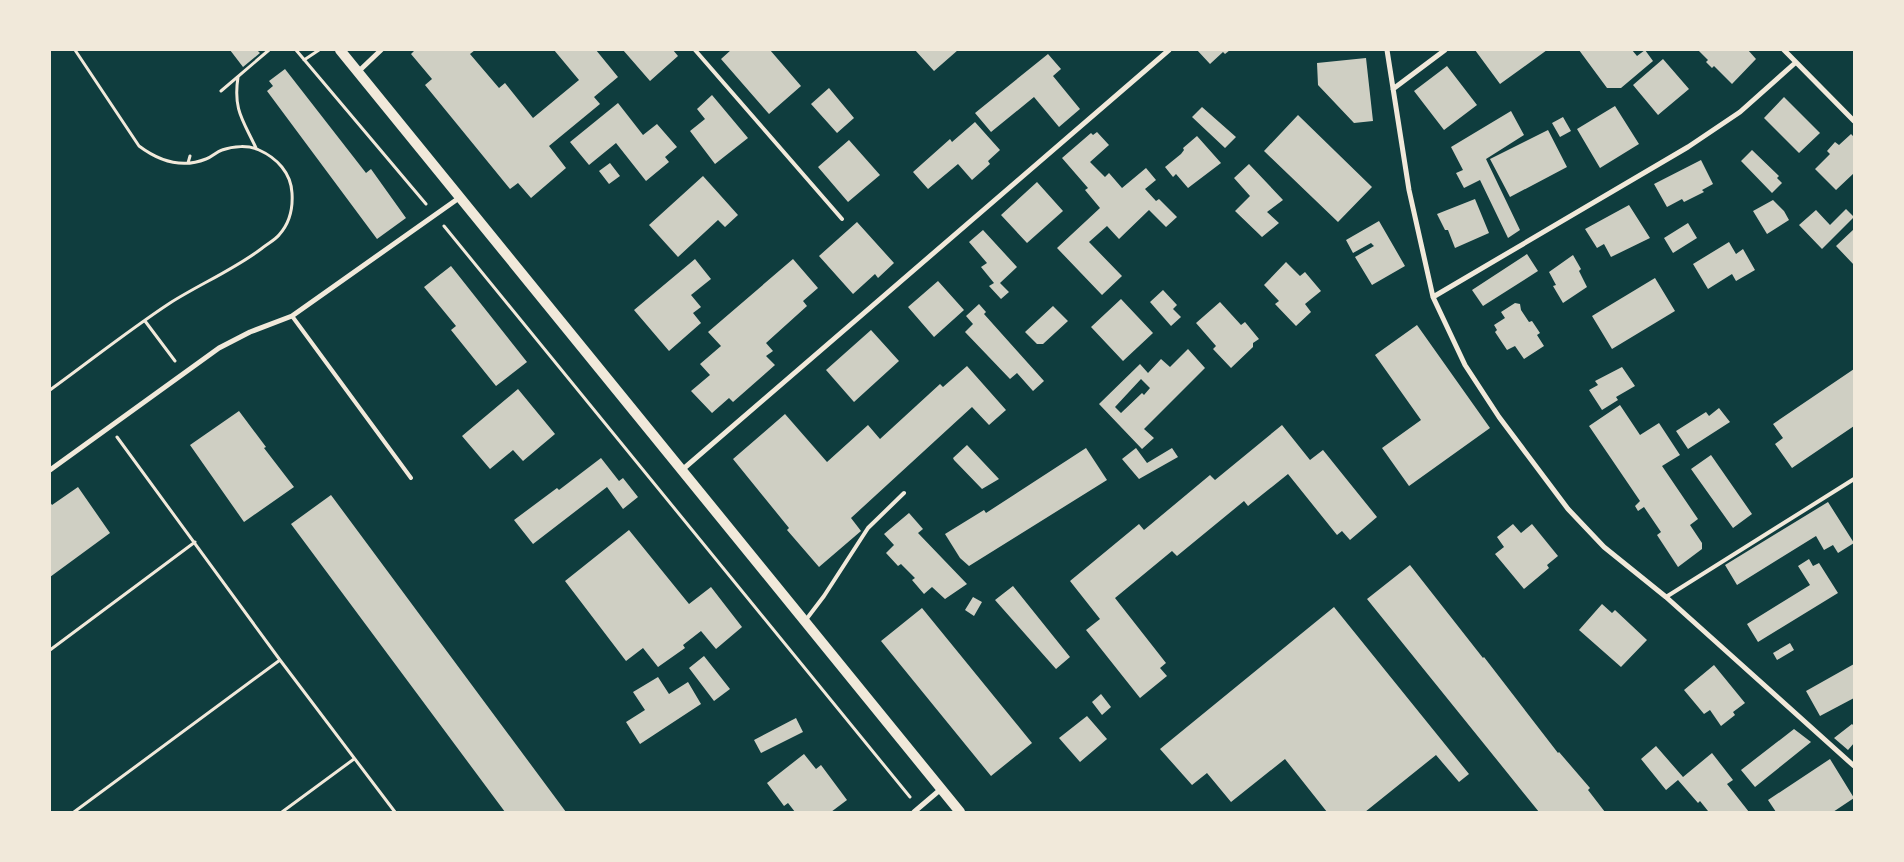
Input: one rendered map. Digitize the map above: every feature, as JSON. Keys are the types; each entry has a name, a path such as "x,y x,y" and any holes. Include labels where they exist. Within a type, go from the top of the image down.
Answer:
{"main road":[{"path":"340,50 960,812"}],"street":[{"path":"359,71 381,50"},
{"path":"682,470 1168,50"},
{"path":"1387,50 1409,190 1433,297 1465,365 1499,417 1568,509 1604,548 1666,597 1854,766"},
{"path":"1393,89 1445,50"},
{"path":"1784,50 1854,121"},
{"path":"1433,297 1688,147 1740,112 1795,63"},
{"path":"50,470 219,348 250,332 292,316 459,198"},
{"path":"916,810 941,789"}],"lane":[{"path":"695,50 842,219"},
{"path":"292,316 410,478"},
{"path":"1666,597 1854,479"},
{"path":"804,621 824,596 868,528 904,493"}],"path":[{"path":"50,390 170,303 245,261 279,235 289,221 293,204 292,186 285,170 272,157 257,149 239,146 222,150 206,159 188,164 170,163 153,156 139,146 75,50"},
{"path":"221,91 269,50"},
{"path":"296,50 435,215 916,810"},
{"path":"304,60 318,50"},
{"path":"238,77 237,107 257,149"},
{"path":"188,164 190,156"},
{"path":"145,321 185,373"},
{"path":"110,427 280,660 395,812"},
{"path":"50,650 195,542"},
{"path":"74,812 280,660"},
{"path":"282,812 354,759"}],"building":[{"path":"230,50 257,50 260,53 243,67"},
{"path":"413,50 475,50 470,54 499,88 505,83 533,118 579,80 554,50 596,50 618,77 594,97 600,104 549,146 566,168 531,198 518,183 510,189 425,85 432,79 411,54"},
{"path":"623,50 673,50 678,56 650,81"},
{"path":"731,50 770,50 801,86 769,114 721,59"},
{"path":"915,50 958,50 934,71"},
{"path":"1197,50 1230,50 1225,54 1223,52 1210,64"},
{"path":"1475,50 1547,50 1500,84"},
{"path":"1579,50 1632,50 1637,56 1645,50 1653,61 1621,88 1607,88"},
{"path":"1698,50 1748,50 1756,59 1732,84 1714,66 1712,68 1706,62 1708,60"},
{"path":"1048,54 1061,69 1053,76 1080,109 1059,127 1034,97 991,132 975,113"},
{"path":"1366,58 1373,121 1354,123 1318,85 1317,63"},
{"path":"1663,59 1689,89 1658,115 1633,85"},
{"path":"1447,66 1477,105 1444,130 1414,91"},
{"path":"285,69 366,173 371,169 406,218 377,239 267,91 273,86 269,81"},
{"path":"829,88 854,118 837,133 811,104"},
{"path":"712,95 748,138 715,164 690,131 705,119 697,109"},
{"path":"1784,97 1820,133 1799,153 1764,118"},
{"path":"618,103 643,135 657,124 677,147 665,157 669,162 646,181 616,143 589,165 570,142"},
{"path":"1615,106 1639,144 1600,168 1577,129"},
{"path":"1202,107 1236,137 1225,148 1192,117"},
{"path":"1511,111 1524,135 1486,159 1520,230 1508,238 1480,180 1464,188 1456,173 1463,170 1451,147"},
{"path":"1298,115 1372,187 1338,222 1264,151"},
{"path":"1563,117 1571,131 1560,137 1552,123"},
{"path":"975,122 1000,150 988,161 990,164 972,180 958,164 928,189 913,172 950,139 952,142"},
{"path":"1548,130 1567,167 1510,197 1490,159"},
{"path":"1097,132 1109,145 1090,162 1105,177 1109,173 1122,188 1146,168 1156,180 1145,189 1156,201 1159,199 1177,217 1166,227 1149,210 1119,239 1107,226 1089,242 1122,276 1102,295 1057,248 1100,208 1085,190 1088,188 1062,158 1091,133 1093,135"},
{"path":"1851,134 1854,137 1854,173 1836,190 1815,169 1830,154 1827,151 1835,142 1839,145"},
{"path":"1197,136 1221,163 1188,188 1176,174 1173,177 1165,167 1181,154 1184,150 1183,148"},
{"path":"849,140 880,175 848,202 818,167"},
{"path":"1752,150 1779,176 1777,178 1782,183 1772,193 1741,161"},
{"path":"1701,160 1713,184 1702,190 1704,192 1684,202 1682,199 1667,207 1654,184"},
{"path":"610,163 620,176 609,184 599,171"},
{"path":"1249,164 1283,200 1267,212 1279,223 1262,237 1235,211 1250,196 1234,178"},
{"path":"703,176 738,215 725,227 718,220 678,257 649,225"},
{"path":"1037,182 1063,211 1027,243 1001,215"},
{"path":"1475,199 1489,233 1455,248 1448,230 1445,230 1437,214"},
{"path":"1773,200 1784,211 1789,220 1767,234 1753,211"},
{"path":"1629,205 1650,238 1611,257 1604,244 1597,248 1585,229"},
{"path":"1846,209 1854,217 1822,249 1799,225 1816,210 1830,225"},
{"path":"1379,221 1405,266 1372,285 1355,257 1374,246 1371,243 1353,253 1346,240"},
{"path":"857,222 894,263 878,278 875,274 853,294 819,256"},
{"path":"1688,223 1697,238 1673,253 1664,238"},
{"path":"1854,229 1854,265 1836,246"},
{"path":"983,230 1017,267 1000,283 1009,292 1001,299 989,286 994,283 981,267 987,263 969,242"},
{"path":"1729,242 1736,254 1743,249 1755,270 1736,281 1732,274 1708,289 1693,264"},
{"path":"1527,254 1538,271 1483,306 1472,290"},
{"path":"1573,255 1581,269 1579,271 1587,287 1563,303 1553,286 1556,285 1549,272"},
{"path":"695,259 711,279 691,295 701,307 693,313 701,323 669,351 634,310"},
{"path":"793,259 818,288 803,301 807,306 766,343 773,351 766,356 775,365 733,402 729,398 712,413 691,391 710,375 700,364 721,346 708,332"},
{"path":"1286,262 1300,276 1305,272 1321,291 1305,304 1311,312 1296,326 1275,304 1279,301 1264,285"},
{"path":"451,266 527,362 496,386 451,330 456,326 424,287"},
{"path":"1655,278 1675,311 1612,349 1592,316"},
{"path":"938,281 964,310 934,337 908,307"},
{"path":"1163,290 1177,305 1173,309 1181,317 1171,326 1150,302"},
{"path":"1121,299 1153,333 1123,361 1091,327"},
{"path":"1220,302 1241,325 1245,322 1259,339 1253,343 1253,347 1231,368 1213,349 1216,346 1196,323"},
{"path":"1515,303 1520,304 1521,310 1529,322 1532,321 1540,333 1537,335 1544,346 1524,359 1515,346 1507,350 1495,332 1497,330 1494,325 1505,318 1501,312"},
{"path":"979,304 986,312 984,314 1044,381 1033,391 1017,373 1010,379 965,332 973,324 966,316"},
{"path":"1053,306 1068,321 1043,344 1037,344 1025,332"},
{"path":"1417,325 1490,428 1409,486 1382,448 1421,420 1375,355"},
{"path":"871,330 899,361 854,402 826,370"},
{"path":"1188,349 1205,368 1144,429 1154,438 1142,449 1099,404 1140,364 1148,373 1161,359 1170,367","holes":["1141,379 1150,388 1121,413 1115,407"]},
{"path":"967,366 1006,410 989,425 972,407 851,518 861,531 819,567 787,530 789,528 733,459 785,414 827,462 868,425 880,439 940,384 943,387"},
{"path":"1622,367 1635,386 1616,397 1618,400 1602,410 1589,390 1598,385 1595,381"},
{"path":"1854,369 1854,426 1792,468 1775,444 1783,438 1773,424"},
{"path":"518,389 555,434 523,461 513,450 490,469 462,436"},
{"path":"1620,405 1640,435 1659,423 1680,455 1662,466 1698,519 1690,525 1702,543 1702,549 1678,567 1657,535 1661,532 1644,507 1638,511 1635,506 1640,501 1589,426"},
{"path":"1719,408 1730,422 1688,449 1676,431 1706,412 1709,416"},
{"path":"239,411 294,487 244,522 190,445"},
{"path":"1282,425 1310,460 1323,450 1377,517 1350,540 1342,531 1337,535 1288,474 1248,506 1244,501 1177,556 1172,551 1115,598 1166,663 1160,668 1167,676 1140,698 1086,630 1100,619 1070,581 1139,524 1144,530 1210,475 1215,480"},
{"path":"967,445 999,479 982,489 954,460 953,458"},
{"path":"1086,448 1107,480 969,566 960,558 945,534 984,510 986,513"},
{"path":"1136,448 1147,463 1172,448 1178,457 1139,479 1122,459"},
{"path":"1711,455 1752,514 1733,528 1691,469"},
{"path":"601,458 619,481 623,478 638,497 623,509 607,487 533,544 514,520 557,488 559,490"},
{"path":"78,487 110,533 50,577 50,502 52,505"},
{"path":"331,495 566,812 505,812 291,524"},
{"path":"1828,502 1854,543 1838,553 1833,545 1824,550 1816,536 1737,585 1725,565"},
{"path":"909,513 923,529 918,533 967,584 945,599 932,587 924,594 912,580 915,578 901,564 898,566 886,553 894,545 884,534"},
{"path":"1513,524 1521,533 1532,524 1558,556 1547,565 1549,568 1524,589 1495,554 1504,547 1497,537"},
{"path":"629,530 689,604 711,587 742,627 716,649 701,631 683,645 685,648 658,667 643,648 626,661 565,581"},
{"path":"1809,559 1813,566 1819,563 1838,593 1758,642 1747,624 1810,585 1798,566"},
{"path":"1410,565 1558,753 1590,788 1588,790 1605,812 1539,812 1367,599"},
{"path":"1013,586 1070,657 1056,669 995,600"},
{"path":"973,597 982,602 974,616 965,610"},
{"path":"1602,604 1612,613 1615,610 1647,640 1621,667 1579,630"},
{"path":"1334,607 1469,774 1459,782 1436,755 1365,812 1327,812 1285,759 1231,802 1207,773 1192,785 1160,749"},
{"path":"922,608 1032,743 991,776 881,641"},
{"path":"1790,643 1794,650 1777,660 1773,653"},
{"path":"704,656 730,689 714,701 689,668"},
{"path":"1854,664 1854,698 1820,716 1806,691"},
{"path":"1714,665 1745,703 1733,712 1735,715 1721,726 1710,710 1704,714 1684,690"},
{"path":"658,677 669,694 688,682 701,704 640,744 626,722 645,710 633,692"},
{"path":"1101,694 1111,707 1102,715 1092,702"},
{"path":"1087,716 1107,739 1080,762 1059,738"},
{"path":"796,718 803,732 761,753 754,740"},
{"path":"1852,724 1854,726 1854,743 1848,750 1834,738"},
{"path":"1794,729 1811,742 1755,787 1741,770"},
{"path":"1656,746 1683,777 1712,753 1733,780 1727,784 1749,812 1706,812 1708,811 1700,801 1698,803 1678,780 1666,790 1641,759"},
{"path":"804,754 816,769 821,765 847,800 831,812 795,812 788,803 784,806 767,783"},
{"path":"1830,759 1854,798 1833,812 1776,812 1768,800"}]}
